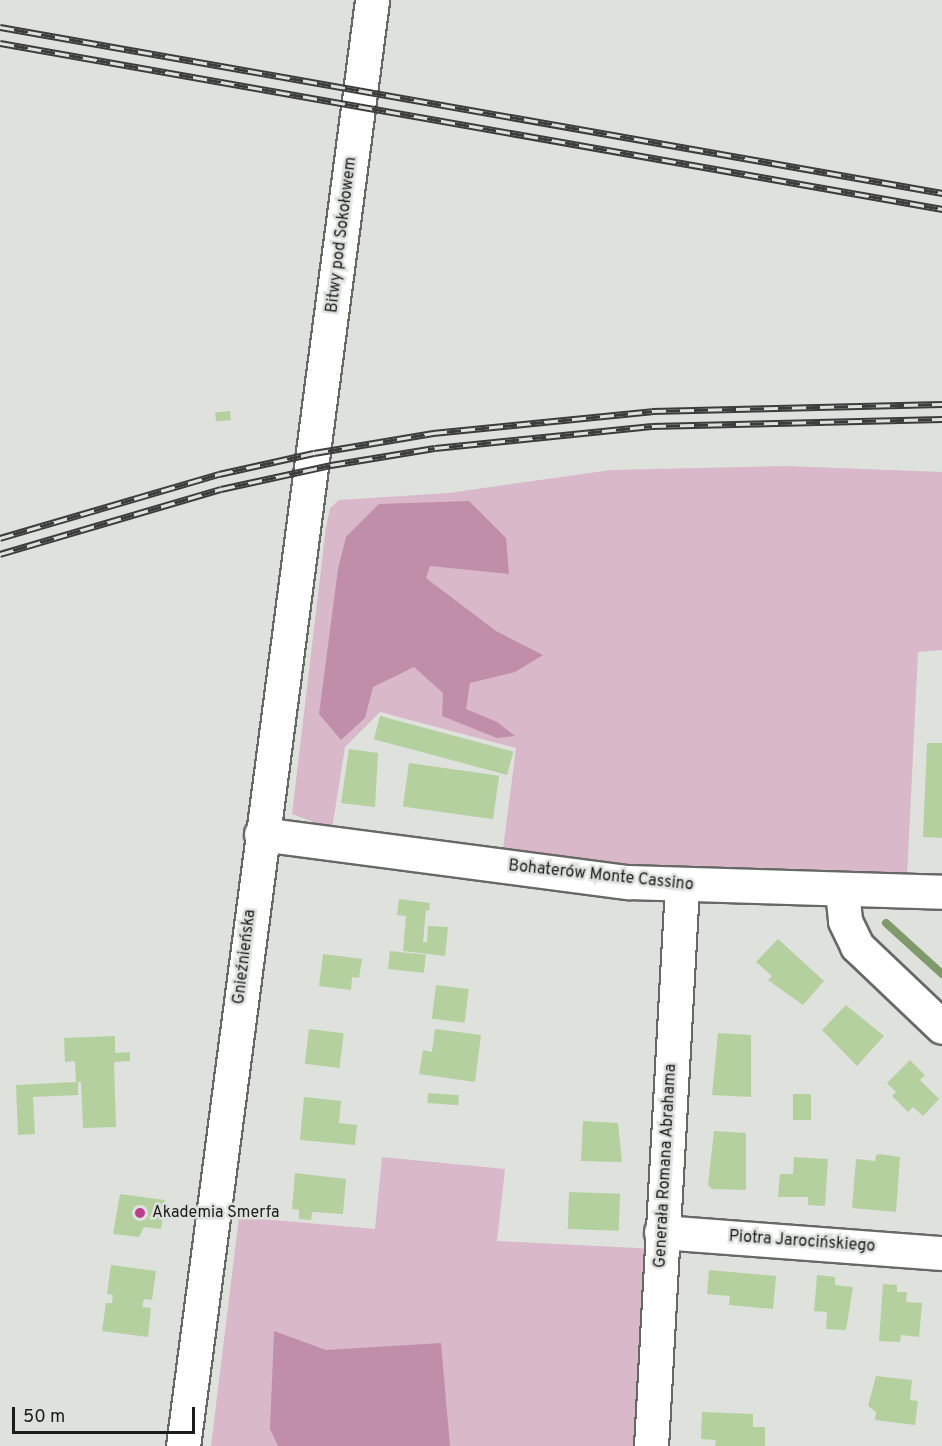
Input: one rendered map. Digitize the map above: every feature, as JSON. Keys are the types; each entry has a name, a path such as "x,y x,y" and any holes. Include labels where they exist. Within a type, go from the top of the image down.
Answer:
{"street":[{"name":"Bitwy pod Sokołowem","path":"310,469 372,0"},
{"name":"Gnieźnieńska","path":"183,1446 310,469"},
{"name":"Bohaterów Monte Cassino","path":"261,834 682,886 942,892"},
{"name":"Generała Romana Abrahama","path":"651,1446 661,1232 682,886"},
{"path":"842,891 845,921 857,946 942,1027"},
{"name":"Piotra Jarocińskiego","path":"661,1232 942,1253"}],"shaded area":[{"path":"786,466 942,472 942,650 918,652 907,878 672,869 503,849 516,748 380,712 345,747 332,829 292,814 326,527 330,508 339,500 449,493 611,470"},
{"path":"469,501 506,538 509,574 430,566 426,578 496,631 543,655 515,672 470,683 466,709 497,722 515,736 497,738 442,716 443,693 414,667 373,687 365,718 341,740 319,714 338,569 346,537 379,504"},
{"path":"382,1157 505,1169 497,1241 656,1249 644,1446 211,1446 239,1217 375,1229"},
{"path":"274,1331 326,1350 441,1343 450,1446 278,1446 270,1429"}],"building":[{"path":"230,411 231,420 216,422 215,413"},
{"path":"380,716 513,752 507,775 374,739"},
{"path":"927,743 942,743 942,838 923,837"},
{"path":"349,749 378,753 375,807 341,803"},
{"path":"409,763 499,776 493,819 403,807"},
{"path":"399,899 430,903 429,911 426,910 423,942 427,942 428,926 448,927 445,956 403,951 406,916 397,915"},
{"path":"778,939 824,981 803,1005 768,980 772,976 756,962"},
{"path":"390,951 426,955 424,973 388,969"},
{"path":"323,954 362,959 359,978 352,977 351,990 319,986"},
{"path":"436,985 469,989 465,1023 432,1019"},
{"path":"846,1005 884,1036 857,1066 822,1030"},
{"path":"309,1029 344,1033 339,1068 305,1064"},
{"path":"435,1029 481,1035 475,1082 419,1074 423,1050 432,1052"},
{"path":"718,1033 751,1035 751,1097 712,1095"},
{"path":"115,1036 115,1053 130,1052 130,1061 114,1062 116,1127 83,1128 81,1082 78,1082 78,1095 33,1097 35,1134 18,1135 16,1085 76,1082 75,1061 65,1062 64,1038"},
{"path":"910,1060 925,1075 920,1080 939,1099 923,1116 913,1107 908,1112 892,1096 896,1092 887,1083"},
{"path":"428,1093 459,1095 458,1105 427,1103"},
{"path":"793,1094 811,1094 811,1120 793,1120"},
{"path":"304,1097 341,1101 339,1123 357,1125 355,1145 300,1140"},
{"path":"583,1121 618,1123 622,1162 581,1161"},
{"path":"714,1131 746,1133 746,1190 712,1189 708,1185"},
{"path":"876,1155 900,1157 896,1212 852,1208 856,1159 875,1161"},
{"path":"794,1157 828,1159 825,1206 808,1205 808,1197 778,1197 780,1174 793,1174"},
{"path":"295,1173 346,1179 343,1214 312,1212 311,1220 299,1219 299,1210 292,1209"},
{"path":"569,1192 620,1194 619,1231 568,1229"},
{"path":"120,1194 165,1200 161,1229 144,1227 139,1237 113,1234"},
{"path":"111,1265 156,1271 152,1300 144,1299 142,1307 151,1308 148,1337 102,1331 106,1303 112,1303 113,1295 107,1294"},
{"path":"709,1270 776,1276 773,1309 729,1305 730,1296 707,1294"},
{"path":"817,1275 835,1277 835,1285 853,1287 846,1330 826,1329 827,1312 814,1311"},
{"path":"883,1284 897,1285 897,1292 907,1292 906,1302 922,1303 919,1337 901,1335 900,1342 879,1341"},
{"path":"876,1376 912,1380 910,1400 918,1401 915,1425 875,1420 876,1412 868,1406"},
{"path":"702,1412 753,1414 753,1427 765,1427 765,1446 715,1446 716,1440 701,1439"}],"waterway":[{"path":"886,923 942,974"}],"railway":[{"path":"0,27 942,193"},
{"path":"0,43 942,209"},
{"path":"0,538 219,474 314,453 433,433 652,411 942,404"},
{"path":"0,554 221,489 331,465 435,448 652,426 942,419"}],"place":[{"name":"Akademia Smerfa","path":"140,1213"}]}
